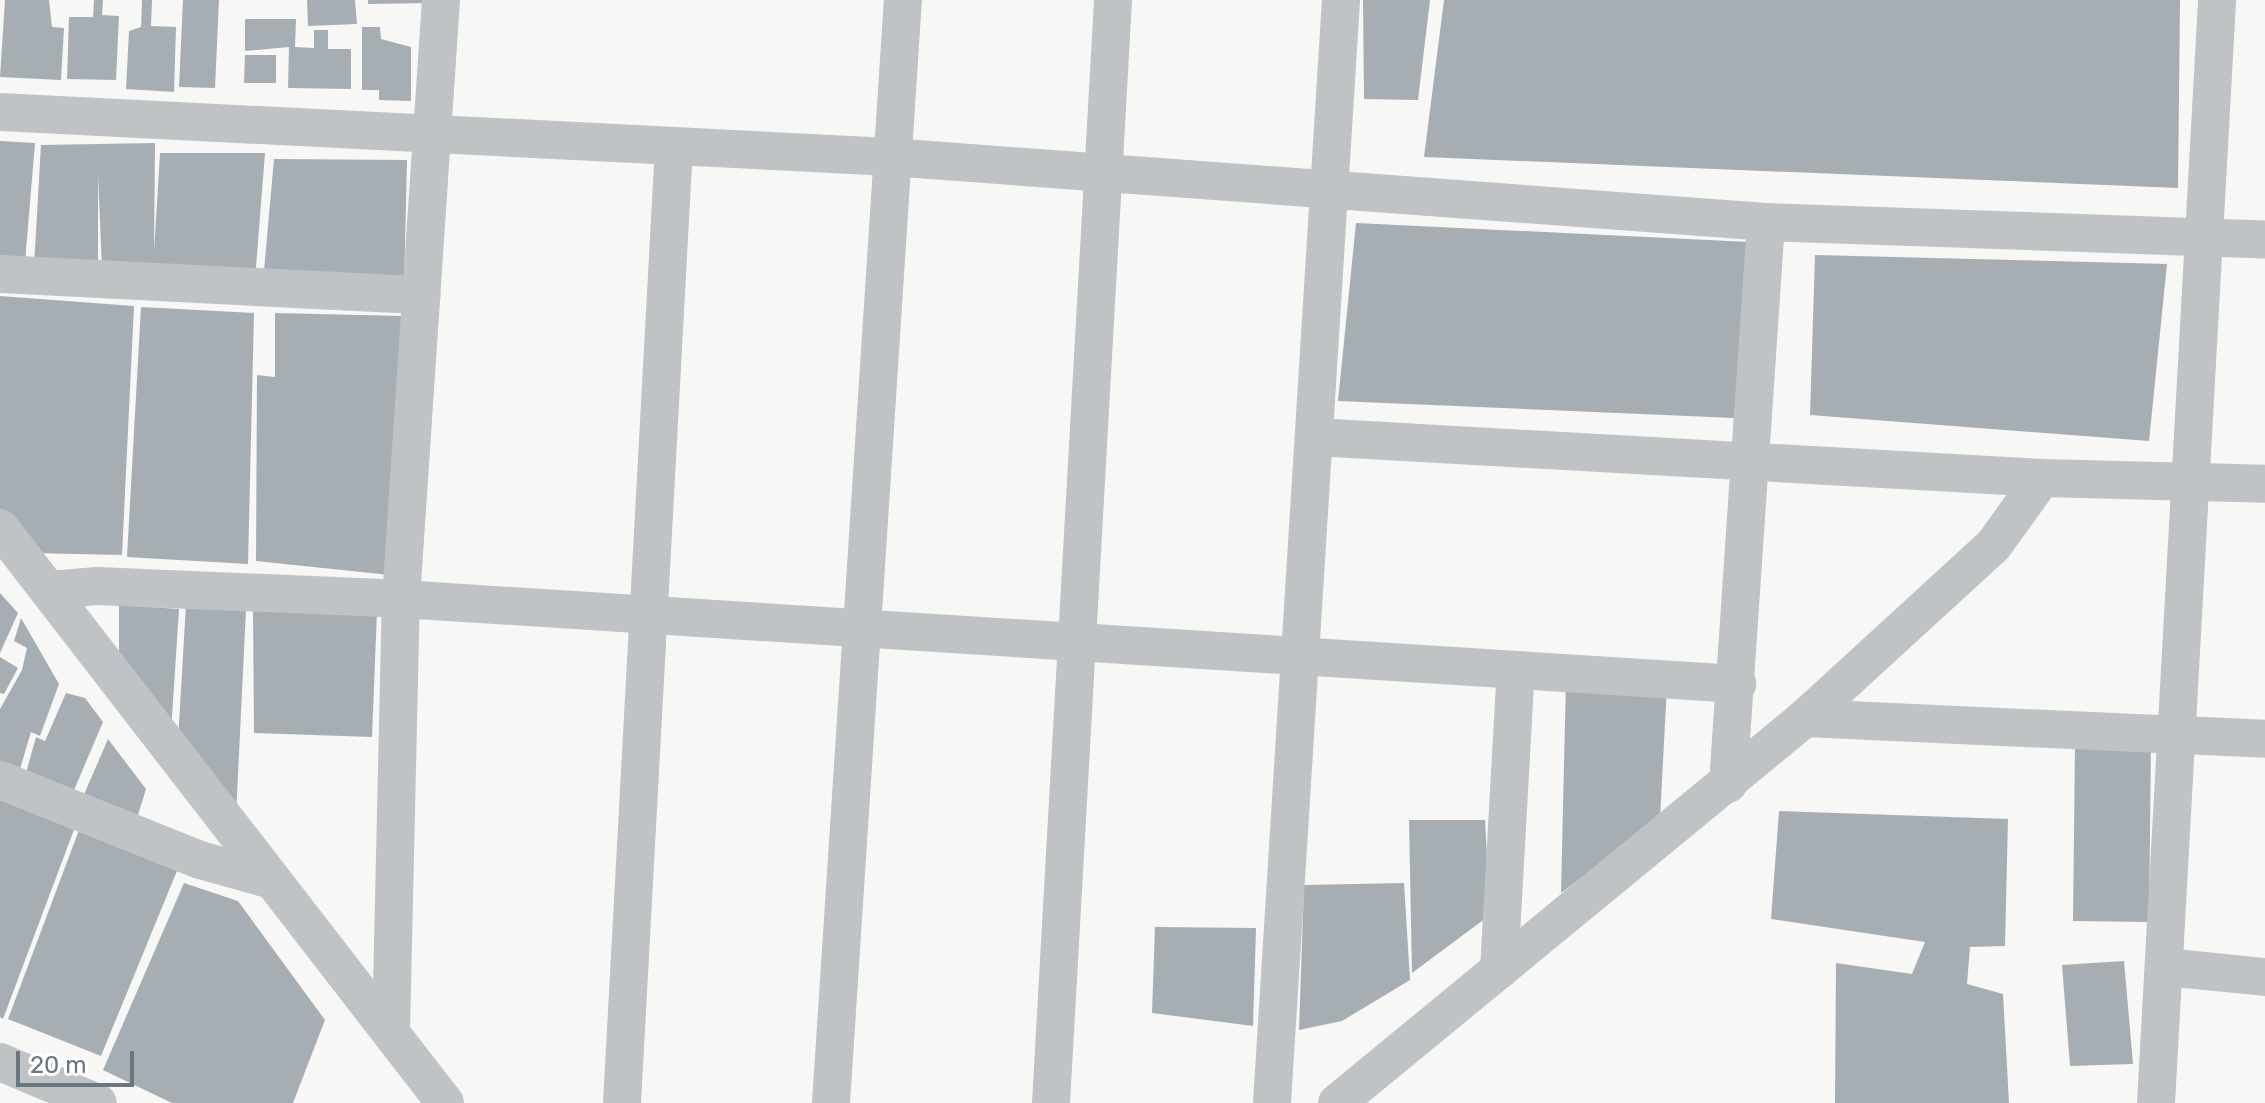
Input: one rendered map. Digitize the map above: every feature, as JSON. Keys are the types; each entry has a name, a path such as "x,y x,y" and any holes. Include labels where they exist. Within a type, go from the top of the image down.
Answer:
{"street":[{"path":"391,1032 401,599 441,0"},
{"path":"831,1103 890,157 903,0"},
{"path":"1051,1103 1113,0"},
{"path":"1272,1103 1305,657 1341,0"},
{"path":"2156,1103 2199,238 2217,0"},
{"path":"0,112 890,157 1766,222 2265,239"},
{"path":"622,1103 645,615 674,146"},
{"path":"1728,784 1766,222"},
{"path":"0,274 421,295"},
{"path":"1315,437 2042,478 2186,479 2265,484"},
{"path":"1337,1103 1805,718 1993,546 2042,478"},
{"path":"0,528 268,879 445,1103"},
{"path":"50,590 97,586 401,599 1737,684"},
{"path":"1499,970 1516,670"},
{"path":"1805,718 2265,739"},
{"path":"0,780 177,852 268,879"},
{"path":"2165,967 2265,977"},
{"path":"0,1062 98,1103"}],"building":[{"path":"5,0 49,0 52,27 64,28 61,80 0,77"},
{"path":"94,0 103,0 102,15 119,16 116,80 67,79 69,17 93,17"},
{"path":"142,0 152,0 151,26 176,27 174,92 126,89 129,31 141,27"},
{"path":"183,0 219,0 215,88 179,87"},
{"path":"307,0 355,0 357,24 308,26"},
{"path":"368,0 433,0 433,3 368,4"},
{"path":"1363,0 1430,0 1418,100 1364,99"},
{"path":"1444,0 2180,0 2178,188 1424,157"},
{"path":"245,19 296,19 295,47 314,48 314,30 328,30 328,49 351,49 351,89 288,88 289,47 245,51"},
{"path":"362,27 380,27 381,39 411,47 411,101 379,100 379,90 362,90"},
{"path":"245,55 276,55 276,83 244,83"},
{"path":"0,141 35,143 25,262 0,269"},
{"path":"155,143 154,252 160,153 265,153 255,280 102,270 98,175 98,269 34,266 41,145"},
{"path":"274,159 407,160 404,288 263,282"},
{"path":"1356,223 1749,242 1734,418 1338,401"},
{"path":"1815,255 2167,264 2149,441 1810,415"},
{"path":"0,296 134,306 122,555 30,553 0,515"},
{"path":"141,307 254,313 248,564 127,557"},
{"path":"275,313 403,316 390,575 256,561 257,375 275,377"},
{"path":"0,593 18,613 0,653"},
{"path":"186,604 246,609 236,816 178,741"},
{"path":"119,605 179,609 171,732 119,674"},
{"path":"253,609 377,611 372,737 254,733"},
{"path":"21,618 59,684 40,736 31,732 17,779 0,772 0,709 22,670 27,648 14,641"},
{"path":"0,657 18,668 4,694 0,693"},
{"path":"1566,679 1667,685 1660,819 1561,893"},
{"path":"66,693 85,698 103,722 69,802 24,780 36,737 45,741"},
{"path":"108,739 146,789 133,831 79,806"},
{"path":"2075,744 2151,745 2149,922 2073,921"},
{"path":"0,788 78,819 3,1019 0,1017"},
{"path":"1779,811 2008,819 2005,946 1970,947 1967,984 2003,994 2009,1103 1835,1103 1836,963 1912,974 1925,942 1771,919"},
{"path":"1409,820 1485,820 1490,915 1412,973"},
{"path":"82,822 179,866 101,1056 8,1019"},
{"path":"184,883 238,901 325,1020 293,1103 172,1103 103,1070"},
{"path":"1404,883 1410,980 1342,1021 1299,1030 1304,885"},
{"path":"1155,927 1256,928 1253,1026 1152,1013"},
{"path":"2124,961 2133,1064 2070,1066 2062,965"}]}
